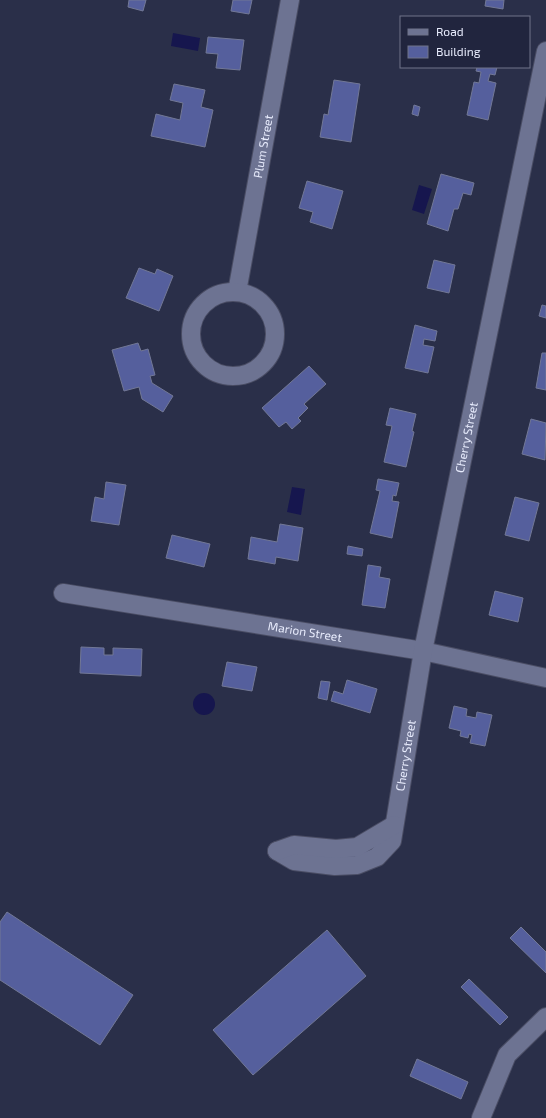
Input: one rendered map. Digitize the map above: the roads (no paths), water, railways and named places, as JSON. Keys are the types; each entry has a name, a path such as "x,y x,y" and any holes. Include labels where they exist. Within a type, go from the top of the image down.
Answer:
{"street":[{"name":"Plum Street","path":"237,292 290,0"},
{"name":"Cherry Street","path":"394,825 357,847 336,849 294,845 277,851 294,862 336,866 357,865 377,857 392,841 423,652 546,51"},
{"path":"237,292 250,296 261,303 269,314 274,326 274,340 266,358 252,372 239,376 226,376 212,371 201,362 194,350 191,336 193,322 199,309 210,299 223,294 237,292"},
{"name":"Marion Street","path":"63,593 423,652 546,678"},
{"path":"482,1118 507,1055 546,1017"}]}
